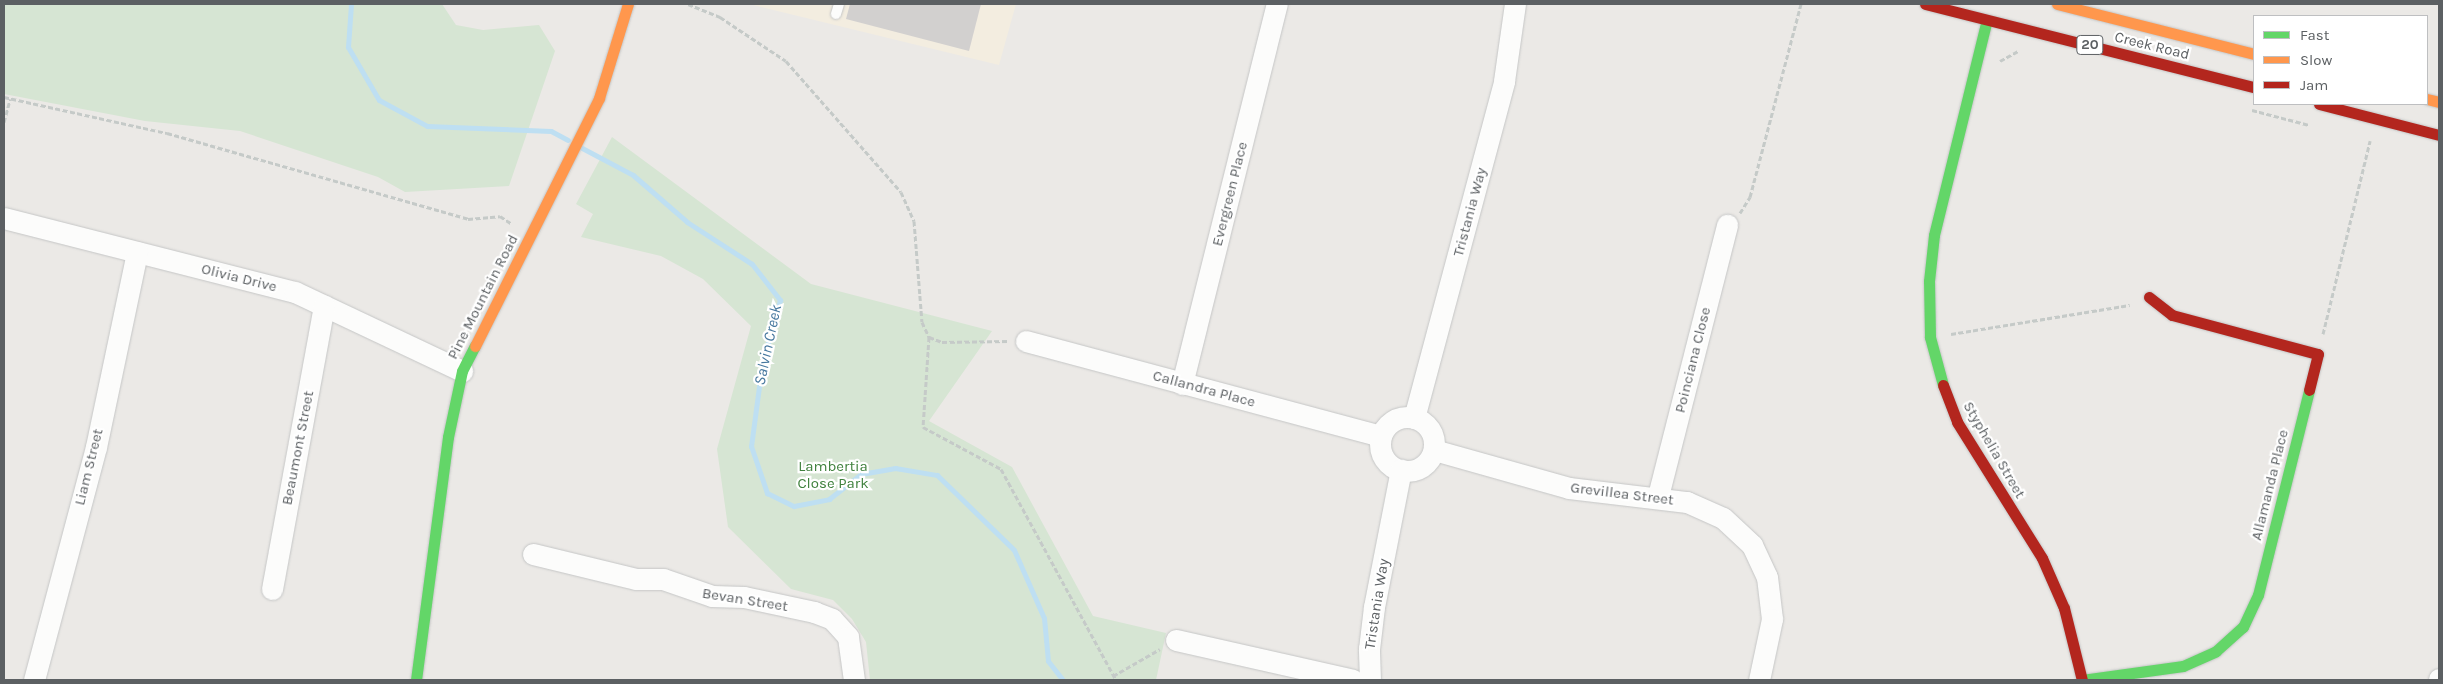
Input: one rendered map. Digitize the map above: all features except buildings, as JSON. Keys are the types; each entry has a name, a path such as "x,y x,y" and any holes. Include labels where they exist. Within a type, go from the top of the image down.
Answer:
{"street":[{"name":"Pine Mountain Road","path":"416,680 448,438 462,371 556,190 599,98 628,4"},
{"name":"Evergreen Place","path":"1182,384 1277,4"},
{"name":"Tristania Way","path":"1414,418 1501,90 1515,4"},
{"name":"Creek Road","path":"1925,4 2253,87"},
{"name":"Creek Road","path":"2057,4 2253,54"},
{"name":"Styphelia Street","path":"1987,20 1934,236 1929,281 1930,337 1938,373 1957,422 2042,558 2064,608 2082,680"},
{"path":"2323,105 2439,135"},
{"name":"Olivia Drive","path":"4,218 295,292 462,371"},
{"name":"Poinciana Close","path":"1658,496 1727,225"},
{"name":"Liam Street","path":"34,680 96,447 137,252"},
{"path":"2149,297 2172,315 2318,354"},
{"name":"Beaumont Street","path":"272,589 324,306"},
{"name":"Callandra Place","path":"1026,341 1382,436"},
{"name":"Allamanda Place","path":"2082,680 2183,666 2216,651 2243,627 2258,595 2318,354"},
{"path":"1414,418 1431,430 1434,450 1422,467 1401,470 1384,458 1382,436 1394,420 1414,418"},
{"name":"Grevillea Street","path":"1434,450 1569,488 1658,496 1687,502 1723,518 1752,544 1766,577 1772,619 1759,680"},
{"name":"Tristania Way","path":"1370,680 1369,649 1374,607 1401,470"},
{"name":"Bevan Street","path":"533,554 636,579 663,579 712,596 744,597 814,612 832,619 848,637 854,680"},
{"path":"1176,640 1353,680"}],"path":[{"path":"688,4 720,17 786,61 901,192 914,222 922,322 930,337 923,427 1001,469 1116,680"},
{"path":"1727,225 1750,197 1801,4"},
{"path":"1998,65 2002,58 2017,51 2026,53"},
{"path":"4,97 167,133 468,219 500,216 519,228"},
{"path":"4,122 10,98"},
{"path":"2249,109 2315,126"},
{"path":"2361,139 2379,143"},
{"path":"2318,354 2370,141"},
{"path":"1948,334 2123,308 2149,297"},
{"path":"1948,325 1950,342"},
{"path":"930,337 957,343 1026,341"},
{"path":"1113,676 1176,640"}],"shaded area":[{"path":"749,4 1016,4 999,65"}],"green space":[{"path":"4,4 442,4 456,25 483,30 539,25 555,51 509,186 405,192 378,177 240,131 145,121 4,94"},
{"name":"Lambertia Close Park","path":"612,137 811,284 992,331 929,421 1012,467 1093,616 1166,633 1156,680 870,680 866,642 852,619 833,600 791,589 728,527 717,449 751,326 703,279 661,256 581,237 593,214 576,204"}],"waterway":[{"name":"Salvin Creek","path":"351,4 348,47 379,100 427,126 551,131 568,140"},
{"name":"Salvin Creek","path":"582,148 633,175 687,222 752,264 780,300 762,364 751,446 767,493 794,506 829,499 861,474 895,468 937,475 1014,550 1044,618 1048,661 1063,680"}],"traffic: fast":[{"path":"1943,385 1930,337 1929,281 1934,235 1987,20"},
{"path":"416,680 448,437 462,371 475,346"},
{"path":"2082,680 2183,666 2216,651 2243,627 2258,595 2309,390"}],"traffic: slow":[{"path":"475,346 599,98 628,4"},
{"path":"2057,4 2253,54"},
{"path":"2428,99 2439,102"}],"traffic: jam":[{"path":"1925,4 2253,87"},
{"path":"2323,105 2439,135"},
{"path":"2149,297 2172,315 2318,354 2309,390"},
{"path":"1943,385 1957,422 2042,558 2064,608 2082,680"}]}
